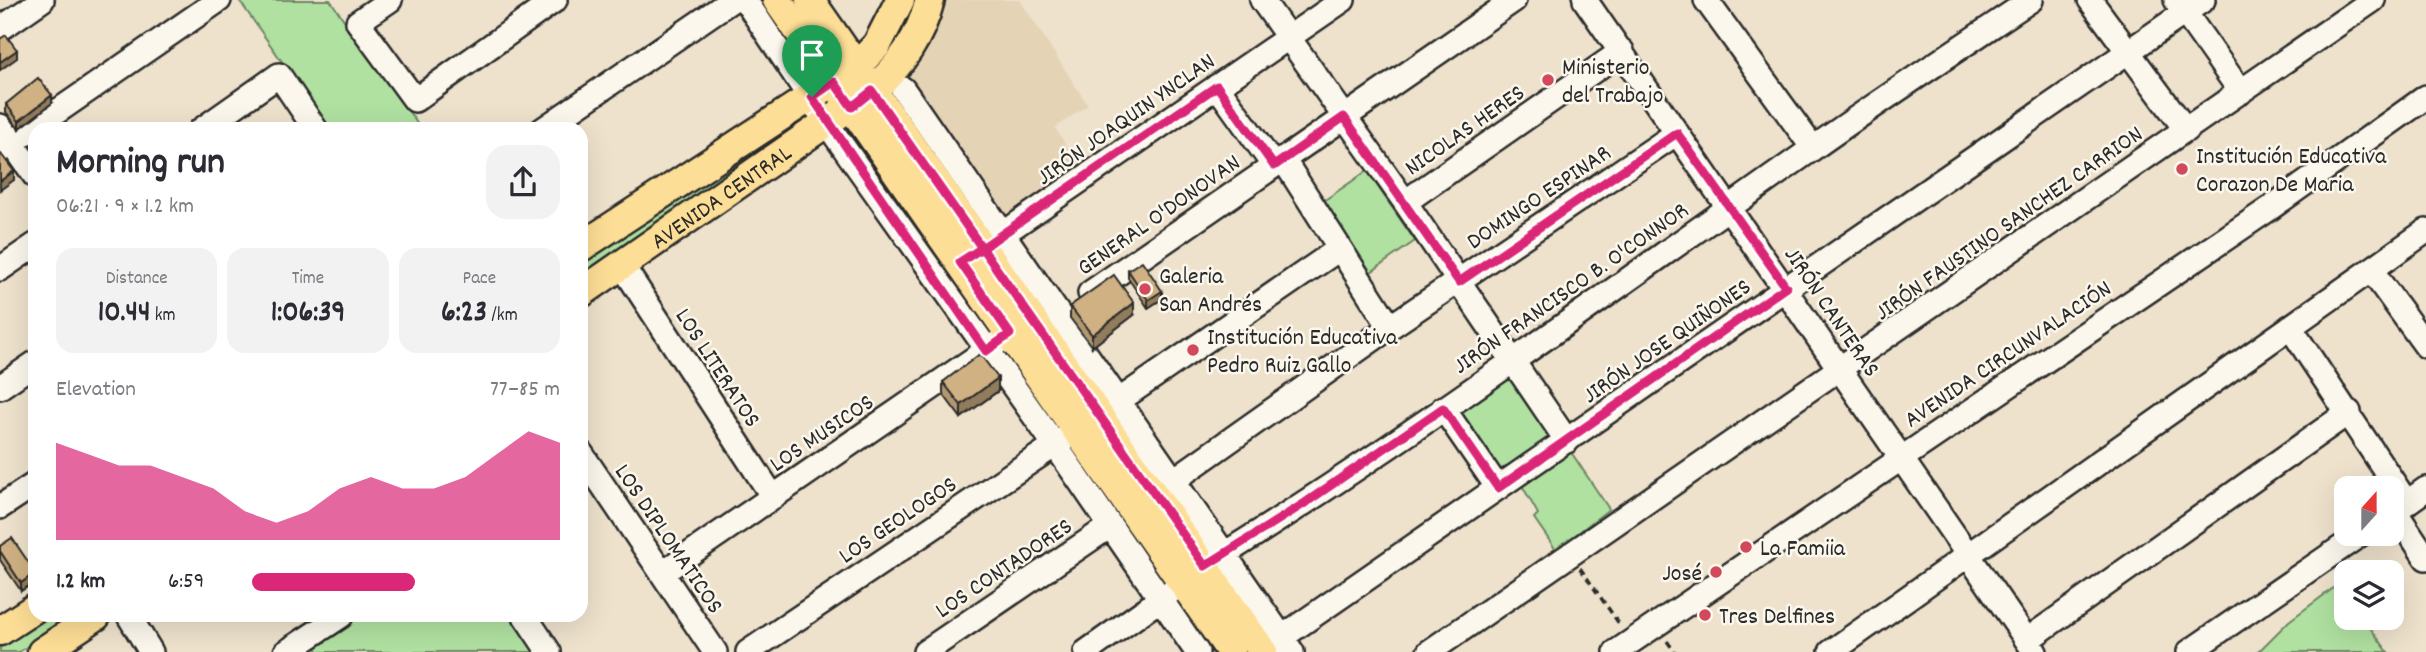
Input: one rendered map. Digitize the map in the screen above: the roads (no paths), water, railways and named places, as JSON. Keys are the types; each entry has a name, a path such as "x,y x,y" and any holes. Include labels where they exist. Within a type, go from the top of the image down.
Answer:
{"main road":[{"path":"777,0 834,82 862,99 982,248 1049,322 1087,422 1164,487 1204,568 1231,652"},
{"path":"810,0 834,82"},
{"name":"AVENIDA CENTRAL","path":"588,242 834,82 877,45 900,0"},
{"name":"AVENIDA CENTRAL","path":"588,288 862,99 909,51 930,0"},
{"path":"982,248 1010,334 1087,422 1204,568 1275,648"},
{"path":"0,631 28,613"},
{"path":"41,652 87,622"}],"street":[{"path":"0,29 42,0"},
{"path":"32,122 219,0"},
{"path":"390,0 358,22 415,100 555,0"},
{"path":"554,122 732,0"},
{"path":"745,0 834,82 828,124 986,351 1087,422 1110,526 1197,652"},
{"path":"1262,0 1405,202 1567,441"},
{"name":"JIRÓN JOAQUIN YNCLAN","path":"936,279 1343,0"},
{"name":"GENERAL O'DONOVAN","path":"1049,322 1514,0"},
{"name":"JIRÓN CANTERAS","path":"1585,0 1786,287 1899,457 2031,646"},
{"path":"1706,0 1813,148"},
{"name":"JIRÓN FRANCISCO B. O'CONNOR","path":"1086,652 1204,568 1305,503 1512,362 1813,148 2031,0"},
{"path":"2090,0 2127,54 2186,130"},
{"name":"JIRÓN FAUSTINO SANCHEZ CARRION","path":"1429,652 1842,370 2372,0"},
{"path":"2188,4 2241,92"},
{"name":"JIRÓN JOSE QUIÑONES","path":"1275,648 1786,287 2127,54 2188,4"},
{"name":"NICOLAS HERES","path":"1405,202 1622,51"},
{"path":"212,122 279,75 311,122"},
{"path":"1217,86 1279,162 1390,327"},
{"path":"903,89 982,248"},
{"name":"AVENIDA CIRCUNVALACIÓN","path":"1624,647 1899,457 2269,209 2426,97"},
{"path":"28,124 4,140 28,168"},
{"name":"DOMINGO ESPINAR","path":"1164,487 1390,327 1677,133"},
{"path":"1831,652 2426,231"},
{"path":"1087,422 1339,249"},
{"path":"0,269 28,250"},
{"name":"LOS LITERATOS","path":"622,265 773,497"},
{"path":"2371,270 2426,346"},
{"path":"2290,327 2349,412 2381,476"},
{"name":"LOS MUSICOS","path":"662,573 1010,334"},
{"path":"0,387 28,368"},
{"path":"1443,408 1498,488"},
{"path":"2031,646 2349,412"},
{"name":"LOS GEOLOGOS","path":"748,652 1087,422"},
{"name":"LOS DIPLOMATICOS","path":"588,464 715,652"},
{"path":"0,507 28,489"},
{"path":"2404,505 2426,489"},
{"path":"2404,520 2426,558"},
{"name":"LOS CONTADORES","path":"925,652 1110,526"},
{"path":"2189,652 2344,546"},
{"path":"133,622 151,652"},
{"path":"298,649 333,622"},
{"path":"529,622 549,652"}],"place":[{"name":"Ministerio del Trabajo","path":"1548,80"},
{"name":"Institución Educativa Corazon De Maria","path":"2182,169"},
{"name":"Galeria San Andrés","path":"1145,289"},
{"name":"Institución Educativa Pedro Ruiz Gallo","path":"1193,350"},
{"name":"La Famiia","path":"1746,547"},
{"name":"José","path":"1716,572"},
{"name":"Tres Delfines","path":"1705,615"}]}
